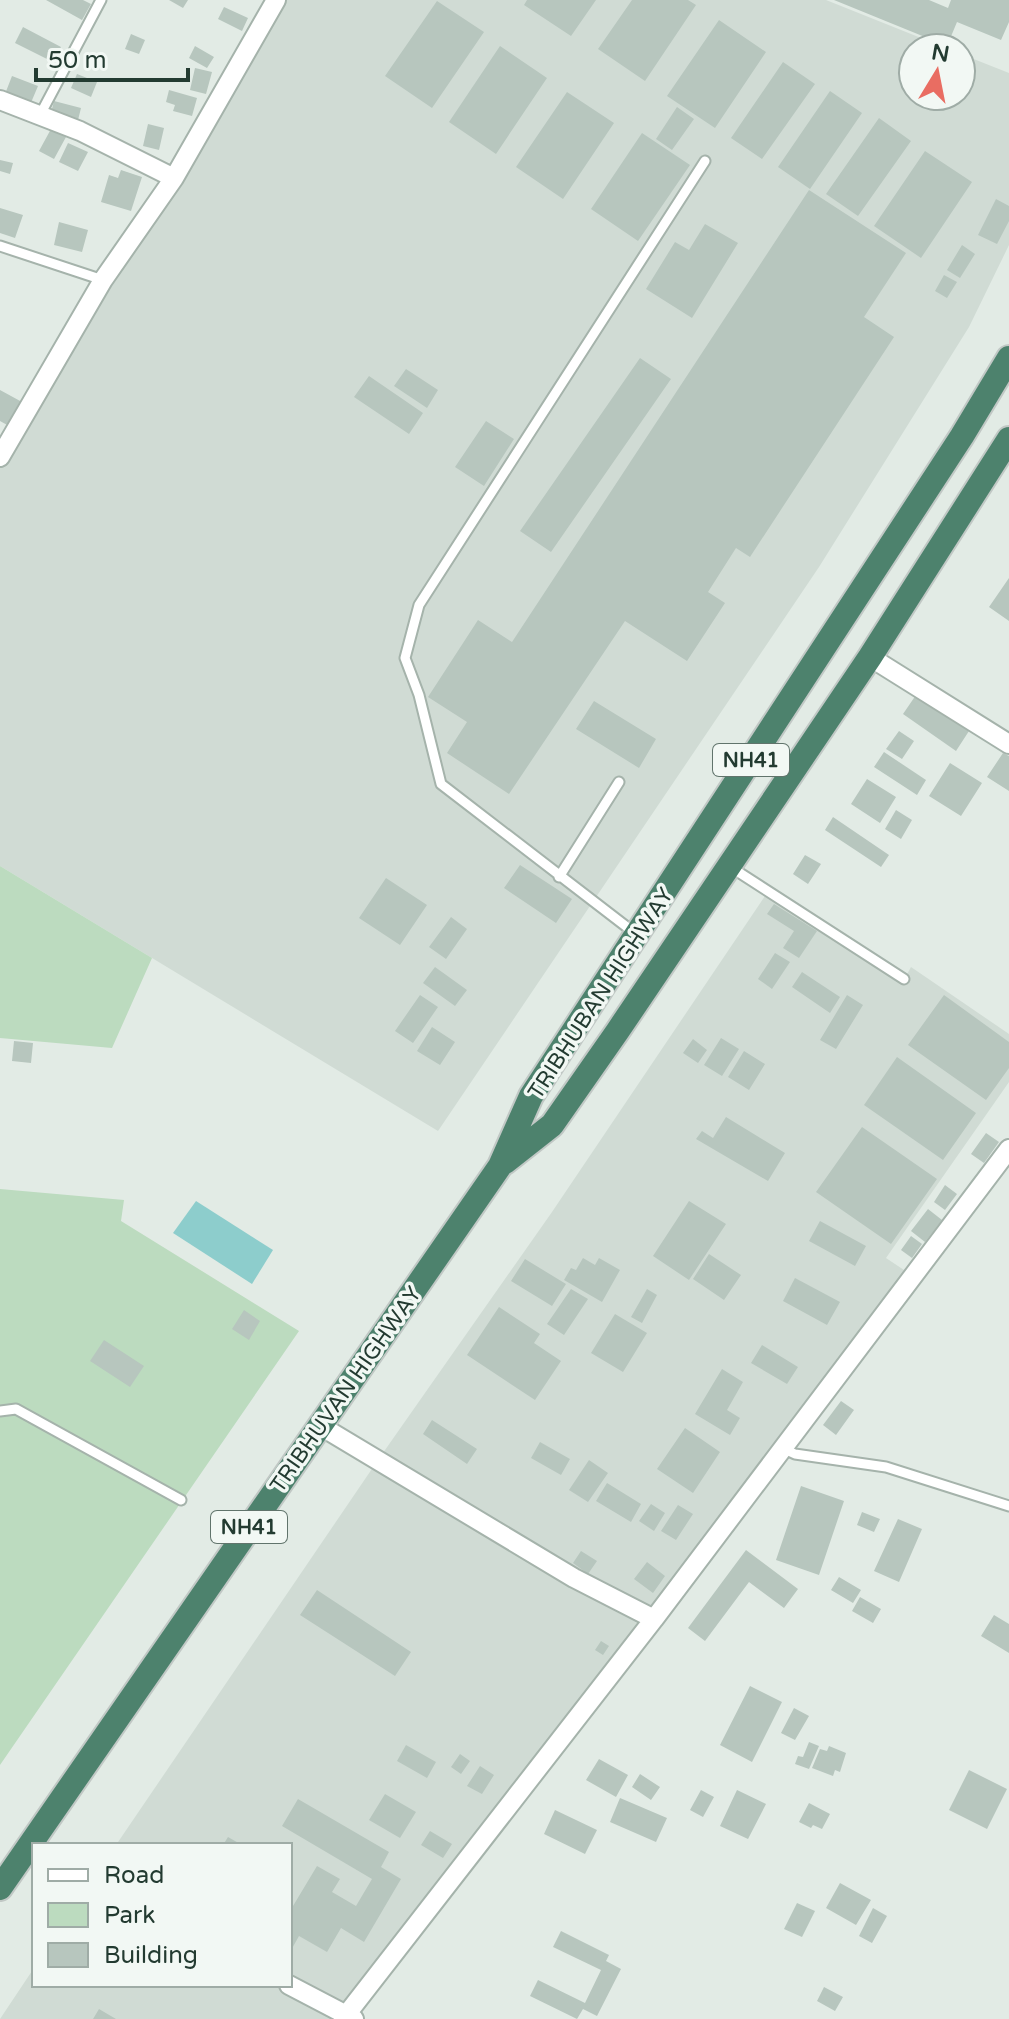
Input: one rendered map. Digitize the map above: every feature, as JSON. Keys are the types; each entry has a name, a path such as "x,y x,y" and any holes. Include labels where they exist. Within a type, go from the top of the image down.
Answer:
{"highway":[{"name":"TRIBHUBAN HIGHWAY","path":"500,1166 531,1096 962,436 1009,358"},
{"name":"TRIBHUBAN HIGHWAY","path":"500,1166 552,1125 870,657 1009,439"},
{"name":"TRIBHUVAN HIGHWAY","path":"36,1843 319,1425 500,1166"},
{"name":"TRIBHUVAN HIGHWAY","path":"0,1888 31,1850"}],"street":[{"path":"0,457 103,280 174,178 276,0"},
{"path":"0,100 80,131 174,178"},
{"path":"870,657 1009,744"},
{"path":"292,1987 348,2017 1009,1149"},
{"path":"319,1425 574,1578 654,1619"}],"lane":[{"path":"40,115 101,0"},
{"path":"637,935 441,784 419,695 405,658 419,605 705,161"},
{"path":"0,246 103,280"},
{"path":"559,877 619,782"},
{"path":"727,865 904,979"},
{"path":"0,1411 16,1409 181,1500"},
{"path":"782,1448 795,1454 886,1467 1009,1506"}],"shaded area":[{"path":"276,0 826,0 906,32 897,32 897,112 977,112 977,60 1009,73 1009,245 969,327 819,567 438,1131 0,866 0,457"},
{"path":"767,893 905,978 911,967 1009,1034 1009,1082 886,1258 913,1276 343,2019 0,2019 32,1971 32,1987 292,1987 292,1843 117,1843 378,1460 552,1212"}],"green space":[{"path":"0,866 152,958 112,1048 0,1038"},
{"path":"0,1189 124,1200 121,1221 299,1331 0,1765"}],"water":[{"path":"196,1201 273,1250 252,1284 173,1233"}],"building":[{"path":"46,0 83,0 91,4 82,20"},
{"path":"169,0 188,0 183,8"},
{"path":"527,0 596,0 571,36 524,5"},
{"path":"632,0 688,0 696,5 645,81 598,49"},
{"path":"834,0 929,0 948,8 951,0 1009,0 1009,22 1001,40 957,22 953,32 913,32"},
{"path":"437,1 484,32 432,108 385,76"},
{"path":"224,7 248,18 242,31 218,19"},
{"path":"719,20 766,52 715,128 667,96"},
{"path":"23,27 61,47 53,62 15,43"},
{"path":"131,34 145,40 139,54 125,49"},
{"path":"195,46 214,57 207,68 189,58"},
{"path":"500,46 547,78 496,154 449,122"},
{"path":"783,62 815,84 762,159 731,138"},
{"path":"195,68 212,72 206,94 190,90"},
{"path":"77,74 97,82 91,97 71,88"},
{"path":"12,76 38,86 30,105 5,94"},
{"path":"169,90 197,98 192,116 173,111 175,105 166,102"},
{"path":"830,91 862,113 810,189 778,167"},
{"path":"567,92 614,123 563,199 516,167"},
{"path":"54,101 81,108 78,120 51,113"},
{"path":"677,107 694,119 672,150 656,139"},
{"path":"879,118 911,141 858,216 826,194"},
{"path":"148,124 164,128 159,150 143,146"},
{"path":"51,129 66,137 54,159 39,151"},
{"path":"642,133 690,165 638,241 591,209"},
{"path":"68,143 88,152 78,171 59,162"},
{"path":"925,151 972,182 921,258 874,226"},
{"path":"0,160 13,163 10,174 0,171"},
{"path":"121,170 142,177 131,211 101,202 109,175 118,178"},
{"path":"809,190 906,253 864,317 894,337 750,557 736,548 708,592 725,603 687,661 625,621 509,794 447,753 467,722 428,697 478,620 512,642"},
{"path":"996,199 1009,206 1009,221 997,244 978,235"},
{"path":"0,208 23,215 15,238 0,233"},
{"path":"59,222 88,230 82,252 54,245"},
{"path":"705,224 738,243 692,318 646,289 675,242 689,250"},
{"path":"962,245 975,254 960,278 947,270"},
{"path":"944,275 957,282 947,298 935,291"},
{"path":"640,358 671,379 551,552 520,531"},
{"path":"406,369 438,390 427,408 394,386"},
{"path":"369,376 423,413 409,434 354,397"},
{"path":"0,390 22,402 9,426 0,421"},
{"path":"486,421 514,439 484,486 455,467"},
{"path":"1009,578 1009,621 989,607"},
{"path":"916,695 969,731 956,751 903,714"},
{"path":"594,701 656,739 639,768 576,729"},
{"path":"899,731 914,741 902,759 886,749"},
{"path":"884,752 926,780 917,795 874,767"},
{"path":"1003,753 1009,756 1009,791 987,777"},
{"path":"950,763 982,783 961,816 929,796"},
{"path":"867,779 896,797 880,823 851,804"},
{"path":"896,810 912,820 901,839 885,829"},
{"path":"833,817 889,855 881,867 825,830"},
{"path":"805,855 821,864 808,884 793,874"},
{"path":"520,865 572,899 556,923 504,888"},
{"path":"386,878 427,905 400,945 359,918"},
{"path":"774,904 817,931 799,958 783,948 794,931 767,914"},
{"path":"451,917 467,929 446,959 429,947"},
{"path":"775,953 790,962 772,989 758,979"},
{"path":"435,967 467,990 455,1006 423,983"},
{"path":"802,972 840,997 830,1013 792,987"},
{"path":"420,995 438,1007 413,1043 395,1031"},
{"path":"847,995 863,1005 836,1049 820,1040"},
{"path":"944,995 1009,1042 1009,1068 986,1100 908,1045"},
{"path":"432,1027 455,1042 440,1065 417,1051"},
{"path":"721,1038 739,1049 722,1076 704,1065"},
{"path":"693,1039 707,1050 698,1063 683,1053"},
{"path":"14,1041 33,1043 31,1063 12,1061"},
{"path":"744,1051 765,1064 749,1090 728,1077"},
{"path":"897,1057 976,1113 943,1160 864,1105"},
{"path":"726,1117 785,1153 768,1181 696,1139 702,1131 713,1138"},
{"path":"862,1127 937,1179 891,1244 816,1192"},
{"path":"986,1133 999,1142 984,1163 971,1154"},
{"path":"945,1185 957,1194 945,1210 934,1202"},
{"path":"689,1201 726,1224 689,1280 653,1256"},
{"path":"928,1209 942,1220 925,1242 911,1231"},
{"path":"820,1221 866,1246 855,1266 809,1241"},
{"path":"911,1236 922,1244 912,1258 901,1250"},
{"path":"709,1254 741,1275 724,1300 693,1279"},
{"path":"583,1258 595,1265 599,1258 620,1270 602,1302 564,1280 571,1268 576,1270"},
{"path":"525,1259 566,1284 552,1306 511,1281"},
{"path":"795,1278 840,1302 827,1325 783,1301"},
{"path":"571,1289 588,1299 564,1335 547,1324"},
{"path":"647,1289 657,1295 642,1323 631,1317"},
{"path":"499,1307 540,1334 534,1343 561,1361 535,1400 467,1355"},
{"path":"244,1310 260,1321 249,1340 232,1329"},
{"path":"615,1314 647,1333 623,1372 591,1353"},
{"path":"104,1340 144,1366 130,1387 90,1361"},
{"path":"762,1345 798,1367 787,1384 751,1363"},
{"path":"722,1369 743,1382 727,1410 740,1418 730,1435 695,1414"},
{"path":"841,1401 854,1410 836,1435 823,1425"},
{"path":"432,1420 477,1449 467,1464 423,1434"},
{"path":"685,1428 720,1452 693,1493 657,1469"},
{"path":"540,1442 570,1459 561,1475 531,1458"},
{"path":"589,1460 608,1473 588,1502 569,1490"},
{"path":"607,1483 641,1504 631,1522 596,1501"},
{"path":"801,1486 844,1501 819,1575 776,1560"},
{"path":"651,1504 665,1513 654,1531 639,1521"},
{"path":"678,1505 693,1514 676,1540 661,1531"},
{"path":"862,1512 880,1519 874,1532 857,1525"},
{"path":"898,1519 922,1529 899,1582 874,1571"},
{"path":"746,1550 798,1589 784,1608 749,1582 705,1641 688,1628"},
{"path":"581,1551 597,1561 588,1574 573,1563"},
{"path":"647,1562 665,1576 653,1593 634,1579"},
{"path":"839,1577 861,1590 853,1603 831,1590"},
{"path":"317,1590 411,1652 395,1676 300,1615"},
{"path":"860,1597 881,1609 873,1623 852,1611"},
{"path":"994,1615 1009,1624 1009,1653 981,1636"},
{"path":"601,1641 609,1646 603,1655 595,1650"},
{"path":"750,1686 782,1702 752,1762 720,1745"},
{"path":"794,1708 809,1716 795,1740 781,1733"},
{"path":"809,1742 819,1746 809,1769 795,1764 798,1756 803,1757"},
{"path":"406,1745 436,1762 427,1778 397,1761"},
{"path":"829,1746 846,1753 840,1772 835,1770 833,1776 812,1768 820,1749 827,1751"},
{"path":"460,1754 470,1761 461,1774 451,1767"},
{"path":"599,1759 628,1775 616,1797 586,1780"},
{"path":"480,1766 494,1775 482,1794 467,1786"},
{"path":"969,1770 1007,1789 987,1829 949,1810"},
{"path":"640,1774 660,1787 651,1800 632,1787"},
{"path":"701,1790 714,1797 703,1817 690,1810"},
{"path":"737,1790 766,1804 748,1839 720,1826"},
{"path":"385,1794 416,1812 400,1838 369,1820"},
{"path":"620,1798 667,1818 656,1842 610,1822"},
{"path":"298,1799 389,1852 381,1867 401,1879 364,1942 341,1928 327,1952 299,1936 292,1948 292,1908 317,1866 340,1879 332,1892 356,1906 372,1879 282,1826"},
{"path":"809,1803 830,1814 822,1829 799,1822"},
{"path":"555,1810 597,1830 585,1854 544,1834"},
{"path":"430,1831 452,1844 443,1858 421,1845"},
{"path":"228,1837 238,1843 224,1843"},
{"path":"840,1883 871,1900 856,1925 826,1908"},
{"path":"797,1903 815,1911 802,1937 784,1929"},
{"path":"873,1908 887,1916 872,1943 859,1936"},
{"path":"561,1931 609,1955 606,1961 621,1969 597,2016 583,2009 577,2019 530,1996 538,1980 585,2003 601,1970 553,1947"},
{"path":"824,1987 843,1997 835,2011 817,2001"},
{"path":"99,2009 116,2019 93,2019"}]}
